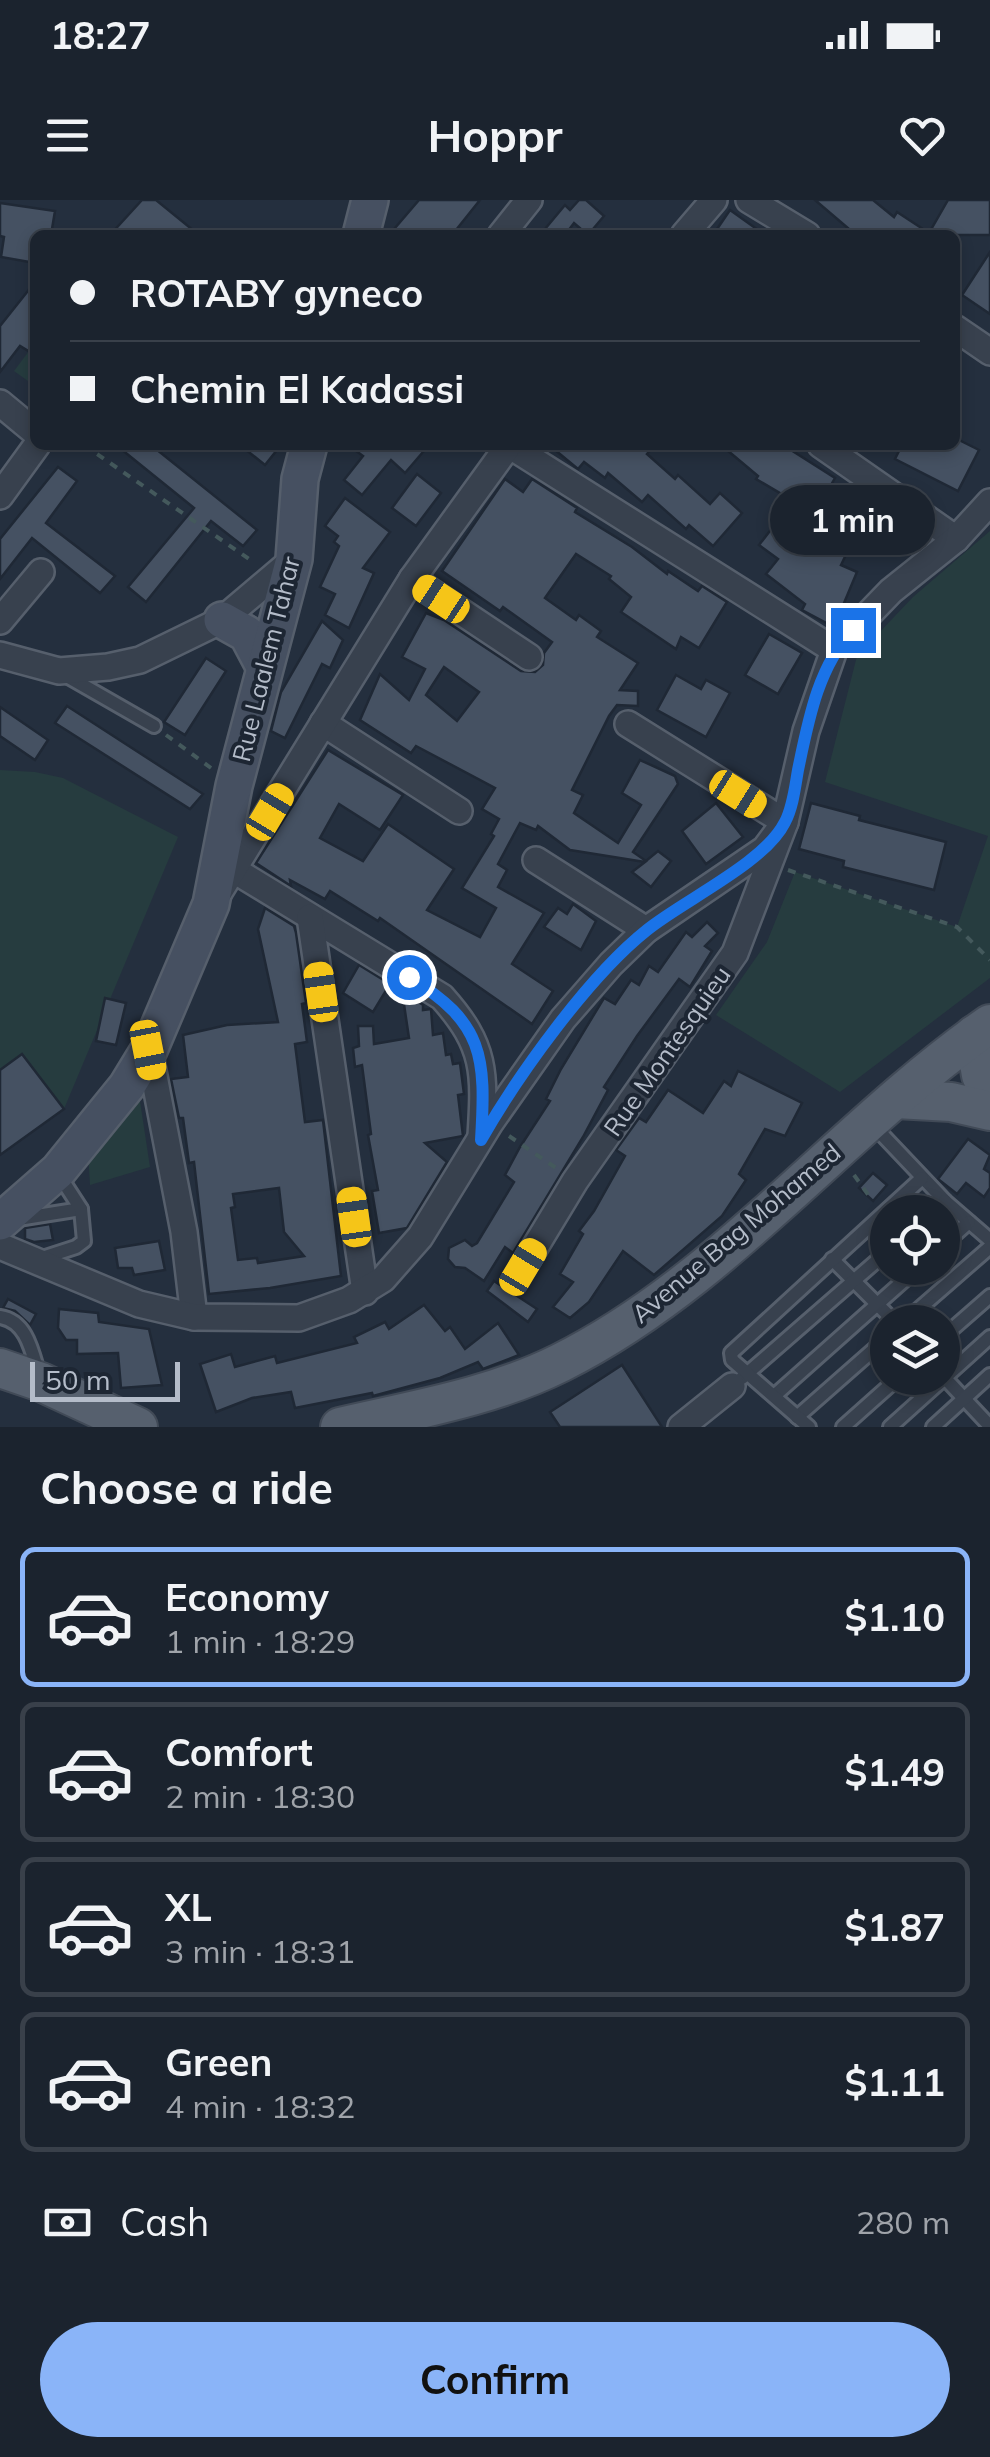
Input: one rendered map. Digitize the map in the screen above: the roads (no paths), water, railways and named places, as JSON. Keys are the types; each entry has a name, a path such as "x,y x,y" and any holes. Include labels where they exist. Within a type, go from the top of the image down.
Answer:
{"main road":[{"path":"362,230 370,200"},
{"name":"Rue Laalem Tahar","path":"0,1221 58,1170 103,1119 148,1050 211,904 234,786 294,559 304,462"},
{"path":"222,620 247,634 264,666"},
{"path":"985,1036 981,1074 990,1094"},
{"name":"Avenue Bag Mohamed","path":"340,1427 515,1382 596,1344 686,1281 882,1110 985,1036"},
{"path":"882,1110 951,1102 990,1111"},
{"path":"0,1344 41,1382"},
{"path":"0,1368 41,1382 138,1427"}],"street":[{"path":"505,230 530,200"},
{"path":"688,230 714,200"},
{"path":"749,200 800,230"},
{"path":"960,331 990,352"},
{"path":"0,404 30,428"},
{"path":"0,496 33,450"},
{"path":"211,904 412,580 505,450"},
{"path":"517,450 834,650 891,591 956,539 990,502"},
{"path":"828,450 956,539"},
{"path":"0,654 59,671 108,668 140,660 222,620 294,559"},
{"path":"0,622 41,572"},
{"path":"412,580 530,657"},
{"name":"Rue Montesquieu","path":"523,1267 575,1181 735,954 785,822 806,731 834,650"},
{"path":"323,723 459,811"},
{"path":"0,1246 139,1304 194,1317 298,1318 365,1292 384,1279 420,1237 563,1019 611,964 646,930 766,849 785,822 628,724"},
{"path":"536,860 646,930"},
{"path":"234,870 442,998 466,1024 479,1053 486,1131"},
{"path":"310,917 365,1292"},
{"path":"148,1050 184,1232 194,1317"},
{"path":"686,1425 740,1380"}],"lane":[{"path":"59,671 154,726"},
{"path":"882,1110 922,1178 939,1195"},
{"path":"34,1261 81,1245 85,1236 81,1209 63,1186 58,1170"},
{"path":"809,1427 774,1396 740,1380 731,1352 922,1178"},
{"path":"0,1221 81,1209"},
{"path":"923,1305 990,1244 960,1214"},
{"path":"960,1230 969,1222"},
{"path":"832,1258 876,1304"},
{"path":"740,1380 870,1266"},
{"path":"774,1396 898,1285"},
{"path":"960,1322 990,1296"},
{"path":"0,1317 22,1327 41,1382"},
{"path":"960,1362 990,1337"},
{"path":"797,1417 870,1353"},
{"path":"933,1427 990,1375"},
{"path":"960,1394 987,1424"},
{"path":"843,1427 879,1395"},
{"path":"890,1427 924,1395"}]}
